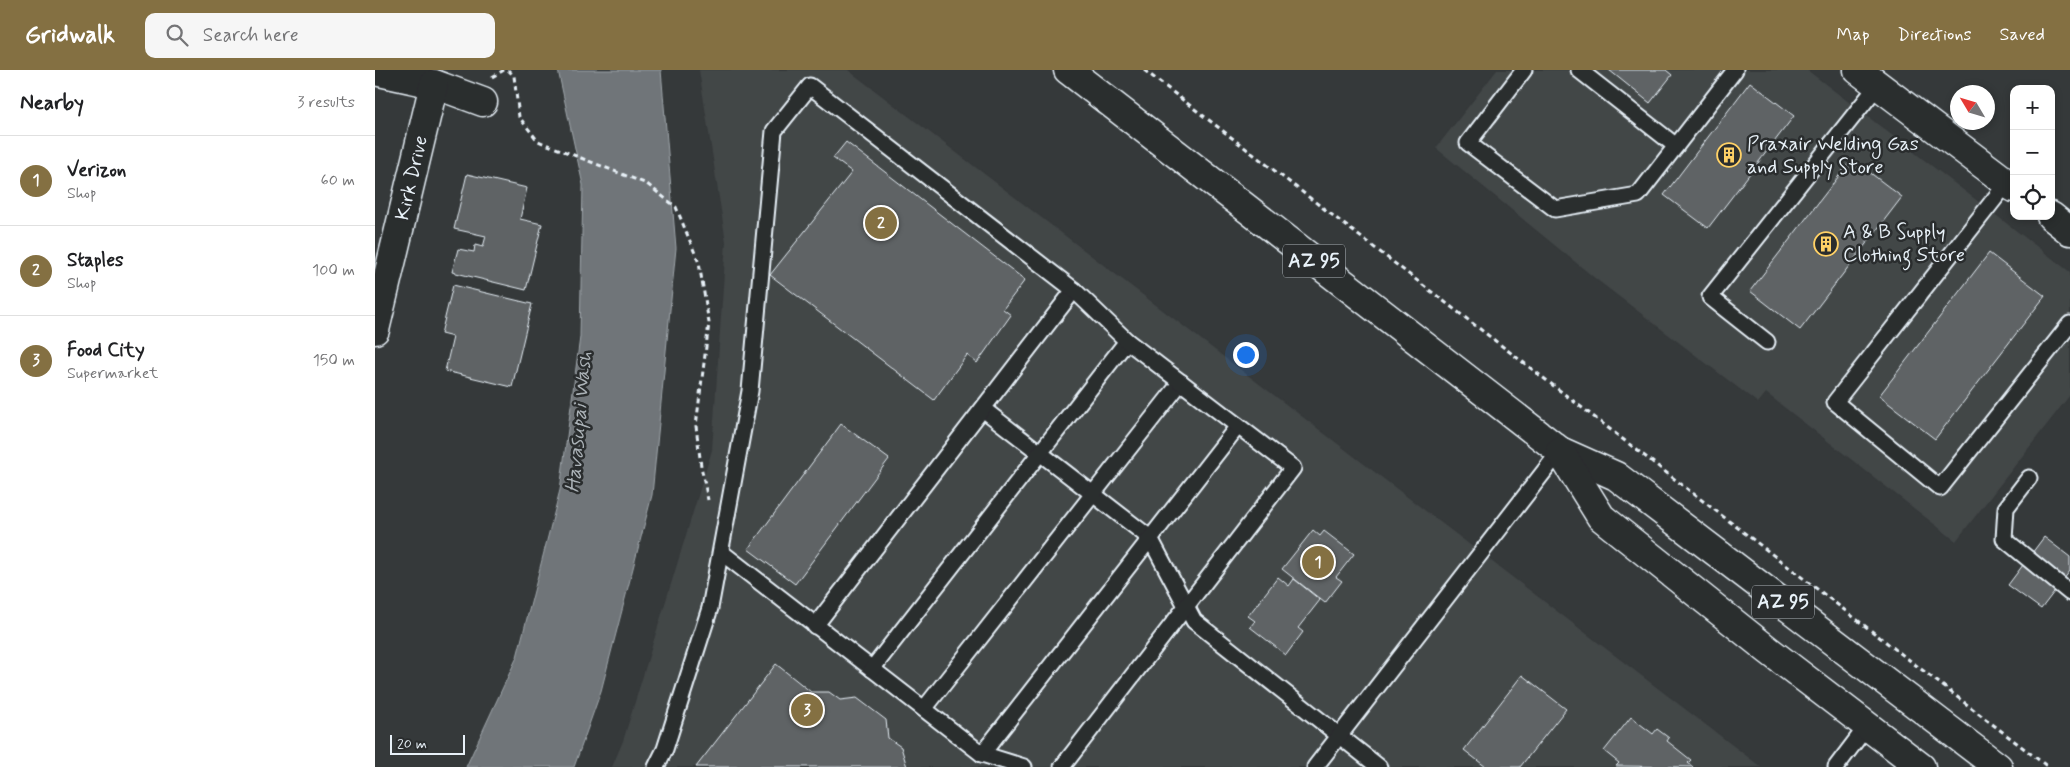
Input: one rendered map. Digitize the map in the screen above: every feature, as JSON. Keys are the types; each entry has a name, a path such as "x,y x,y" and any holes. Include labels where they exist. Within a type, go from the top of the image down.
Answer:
{"main road":[{"name":"AZ 95","path":"1068,70 1560,451 1616,476 1998,767"},
{"path":"375,71 434,84 483,102"},
{"path":"1868,78 2010,185"},
{"name":"Kirk Drive","path":"375,330 434,84"},
{"path":"2055,219 2070,230"},
{"name":"AZ 95","path":"1560,451 1601,517 1921,767"}],"lane":[{"path":"1524,70 1468,143 1555,209 1638,195 1735,70"},
{"path":"1579,70 1676,146"},
{"path":"1767,342 1710,297 1868,78"},
{"path":"656,767 665,748 710,608 721,552 750,392 775,131 809,86 1074,290 1127,341 1293,468 1062,767"},
{"path":"2010,185 1835,402 1941,488 2070,324"},
{"path":"815,626 1074,290"},
{"path":"872,669 1127,341"},
{"path":"923,710 1181,382"},
{"path":"983,409 1150,538 1193,621 1379,767"},
{"path":"982,754 1239,426"},
{"path":"1315,767 1560,451"},
{"path":"2029,478 2006,508 2004,539 2070,593"},
{"path":"721,552 982,754 1024,767"},
{"path":"1836,767 1867,726"}],"path":[{"path":"508,70 514,76 519,117 538,141 647,184 676,207 699,264 709,323 696,426 701,466 709,504"},
{"path":"1144,70 2048,767"}],"shaded area":[{"path":"699,70 848,70 1761,767 612,767 623,741 712,450 726,242"},
{"path":"1497,70 1807,70 2070,272 2070,395 1956,541 1766,393 1758,403 1596,279 1436,148"}],"water":[{"name":"Havasupai Wash","path":"558,70 661,70 676,248 652,495 601,691 574,767 466,767 517,657 560,490 580,337 583,185"}],"building":[{"path":"1609,70 1666,70 1672,75 1650,103"},
{"name":"Praxair Welding Gas and Supply Store","path":"1750,82 1794,116 1708,228 1664,195"},
{"path":"846,142 1025,280 1003,309 1011,315 977,363 967,355 934,400 770,275 852,172 833,158"},
{"name":"A & B Supply Clothing Store","path":"1852,159 1902,197 1800,330 1750,291"},
{"path":"467,174 527,188 520,219 542,224 526,290 452,272 458,249 474,252 475,245 483,247 486,236 454,229"},
{"path":"1989,253 2045,296 1935,439 1879,396"},
{"path":"453,285 532,304 512,387 445,371 453,337 441,334"},
{"path":"841,424 889,459 795,584 748,549"},
{"path":"1313,530 1320,536 1324,531 1354,554 1336,577 1342,581 1325,603 1282,569"},
{"path":"2044,537 2070,557 2070,571 2041,609 2008,585"},
{"path":"1278,577 1289,586 1294,579 1320,600 1298,628 1303,632 1286,655 1250,627 1255,621 1248,616"},
{"path":"776,664 811,692 829,692 840,700 857,698 886,720 888,738 901,747 907,767 696,767"},
{"path":"1522,675 1566,709 1520,767 1486,767 1464,750"},
{"path":"1631,717 1653,734 1657,729 1669,738 1667,741 1691,760 1688,763 1693,767 1616,766 1619,763 1604,751"}],"place":[{"name":"Praxair Welding Gas and Supply Store","path":"1729,155"},
{"name":"Staples","path":"881,223"},
{"name":"A & B Supply Clothing Store","path":"1826,244"},
{"name":"Verizon","path":"1318,562"},
{"name":"Food City","path":"807,710"}]}
